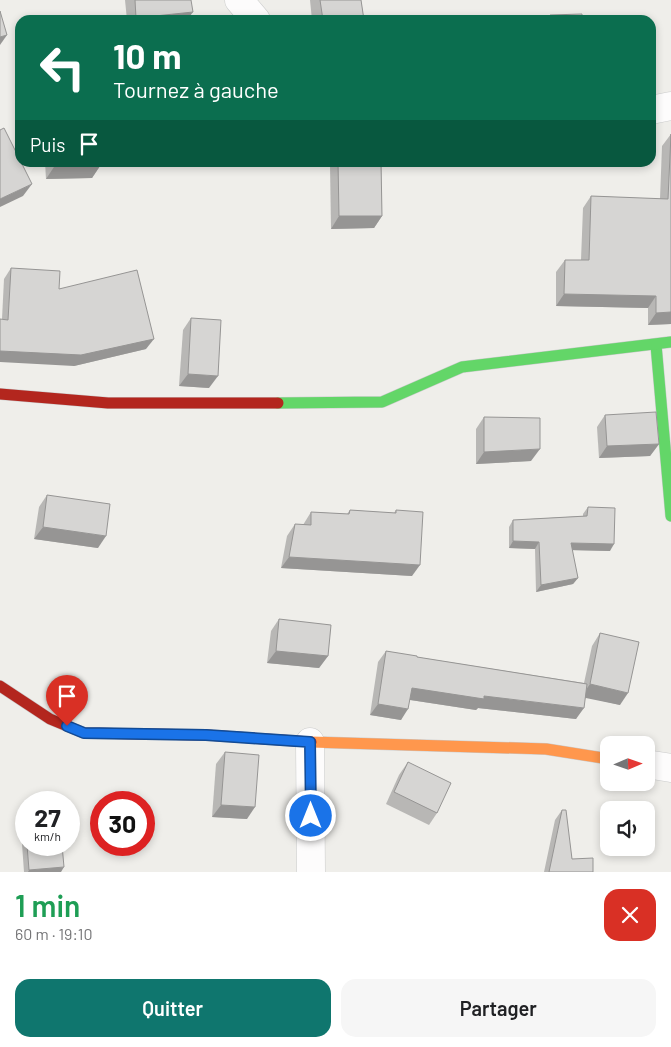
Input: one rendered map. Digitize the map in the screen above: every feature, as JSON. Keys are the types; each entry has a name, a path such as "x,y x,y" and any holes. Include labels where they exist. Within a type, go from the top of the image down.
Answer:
{"street":[{"path":"239,0 252,15"},
{"path":"656,109 671,106"},
{"path":"0,394 108,403 382,402 462,367 671,342"},
{"path":"656,345 671,516"},
{"path":"0,686 50,719 84,733 206,735 310,742 546,749 600,758"},
{"path":"310,742 311,872"},
{"path":"655,765 671,768"}],"building":[{"path":"135,0 191,0 193,12 164,15 136,15"},
{"path":"320,0 361,0 363,15 322,15"},
{"path":"0,11 7,35 0,37"},
{"path":"582,14 582,15 550,15"},
{"path":"4,128 15,150 15,167 24,167 32,184 0,199 0,130"},
{"path":"671,134 671,312 656,313 656,296 564,294 565,260 589,260 591,196 668,199"},
{"path":"338,167 381,167 382,216 339,216"},
{"path":"11,268 60,271 59,289 137,270 154,339 81,355 0,351 0,319 8,320"},
{"path":"191,318 221,320 218,376 188,374"},
{"path":"656,412 659,444 607,446 605,415"},
{"path":"484,417 540,418 540,449 484,452"},
{"path":"47,495 110,504 106,536 43,527"},
{"path":"588,507 615,508 614,544 571,543 578,578 541,585 539,542 513,541 513,520 587,516"},
{"path":"350,510 396,513 396,510 423,512 420,565 289,557 295,524 311,525 311,512 349,514"},
{"path":"279,619 331,625 328,656 276,651"},
{"path":"600,633 639,642 628,693 590,684"},
{"path":"386,651 587,684 584,708 484,696 484,699 412,688 408,709 378,704"},
{"path":"225,752 259,755 255,807 221,805"},
{"path":"408,762 451,783 437,813 394,792"},
{"path":"562,810 566,810 572,859 593,858 593,872 549,872"},
{"path":"28,856 63,856 64,867 29,870"}],"traffic: fast":[{"path":"278,403 382,402 462,367 671,342"},
{"path":"656,345 671,516"}],"traffic: slow":[{"path":"311,742 546,749 600,758"}],"traffic: jam":[{"path":"0,394 108,403 278,403"},
{"path":"0,686 50,719 84,733 206,735 311,742"}],"route":[{"path":"67,726 84,733 206,735 310,742 311,816"}]}
